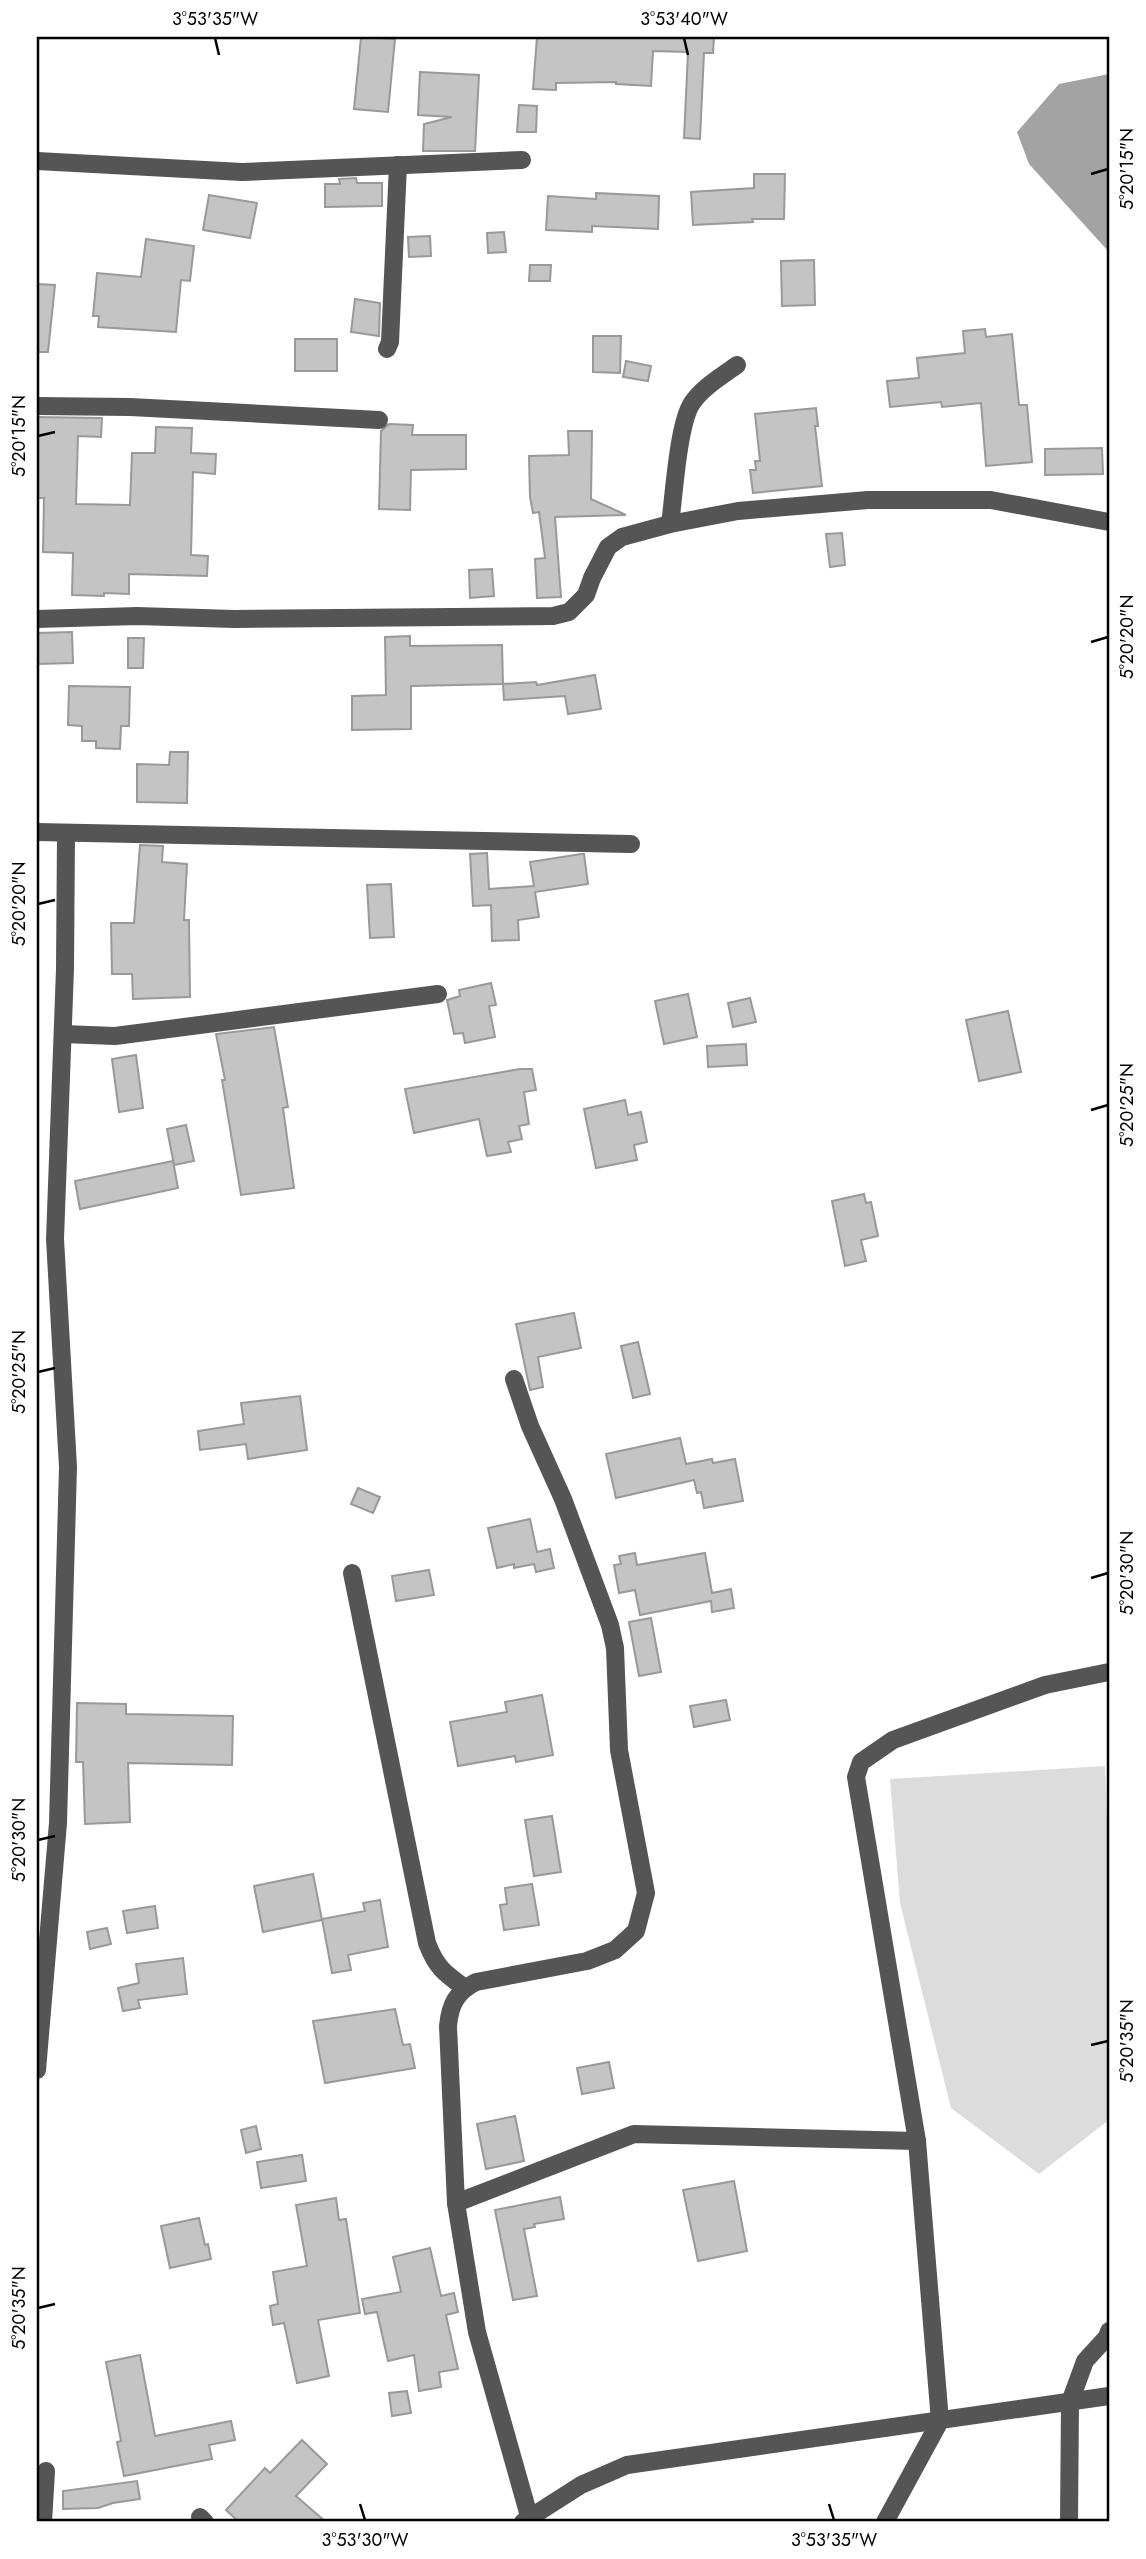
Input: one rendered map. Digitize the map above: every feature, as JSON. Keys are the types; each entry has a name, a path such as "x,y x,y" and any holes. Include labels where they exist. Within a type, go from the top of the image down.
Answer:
{"street":[{"path":"37,161 243,172 522,160"},
{"path":"387,349 390,342 398,165"},
{"path":"670,524 684,418 692,402 705,388 737,365"},
{"path":"37,406 130,407 379,420"},
{"path":"37,619 137,615 234,619 553,616 569,612 586,595 608,547 622,537 670,524 738,512 895,500 991,500 1109,522"},
{"path":"37,832 631,844"},
{"path":"37,2070 58,1823 68,1467 55,1239 63,1034 66,833"},
{"path":"63,1034 114,1036 152,1032 438,994"},
{"path":"514,1379 530,1426 563,1499 610,1625 615,1648 619,1750 646,1893 636,1931 615,1950 587,1961 485,1979 466,1987 456,1997 450,2010 448,2026 456,2203 477,2332 526,2519 581,2485 627,2465 1109,2396"},
{"path":"352,1573 427,1943 434,1963 446,1975 466,1987"},
{"path":"885,2522 940,2421 917,2141 856,1777 861,1762 876,1749 893,1740 1009,1697 1074,1678 1109,1672"},
{"path":"456,2203 634,2134 917,2141"},
{"path":"1069,2522 1070,2402 1085,2361 1107,2337 1109,2331"},
{"path":"43,2522 46,2470"}],"shaded area":[{"path":"1109,74 1109,252 1029,164 1017,132 1059,84"},
{"path":"1105,1766 1109,1881 1109,2120 1039,2174 951,2108 900,1903 890,1779"}],"building":[{"path":"361,37 395,39 388,112 354,109"},
{"path":"537,37 714,37 713,53 704,53 700,139 684,138 688,52 653,51 651,86 616,82 556,83 556,90 533,89"},
{"path":"420,72 479,75 475,151 423,151 424,124 452,117 418,115"},
{"path":"519,105 537,106 536,132 517,132"},
{"path":"754,174 785,174 784,219 752,219 753,222 693,225 691,192 754,188"},
{"path":"356,178 357,183 382,183 382,206 325,207 325,184 340,184 339,179"},
{"path":"596,193 659,196 658,229 592,226 592,232 546,230 548,196 596,199"},
{"path":"209,195 257,203 250,238 203,230"},
{"path":"504,232 506,252 488,253 487,233"},
{"path":"430,236 431,256 409,257 408,237"},
{"path":"146,239 194,246 190,281 181,280 176,332 98,327 99,316 93,316 97,273 141,277"},
{"path":"814,260 815,305 782,306 781,261"},
{"path":"530,265 551,265 550,281 529,281"},
{"path":"37,284 55,285 48,352 37,352"},
{"path":"355,299 380,303 379,336 351,332"},
{"path":"985,329 986,337 1012,334 1019,405 1027,405 1032,462 986,466 981,403 942,407 941,402 890,407 887,381 919,378 917,358 965,353 963,331"},
{"path":"593,336 621,336 620,373 593,372"},
{"path":"295,339 337,339 337,371 295,371"},
{"path":"626,361 651,366 648,381 623,377"},
{"path":"816,408 818,426 815,426 822,486 753,493 750,470 756,470 755,461 760,461 755,414"},
{"path":"37,417 102,418 101,437 78,436 76,504 130,505 132,453 155,453 156,427 192,428 191,453 216,454 215,474 193,472 191,555 208,556 207,576 129,574 129,594 72,595 73,553 43,552 44,498 37,498"},
{"path":"389,424 413,425 412,435 466,435 466,469 411,470 410,510 379,509 381,431"},
{"path":"568,431 592,431 591,499 626,515 555,517 561,597 537,598 535,559 545,558 539,512 533,513 530,497 529,456 569,455"},
{"path":"1102,448 1103,474 1045,475 1045,449"},
{"path":"842,533 845,565 830,567 826,534"},
{"path":"492,569 494,596 470,598 469,570"},
{"path":"72,632 73,663 37,664 37,633"},
{"path":"410,636 410,646 502,645 503,684 411,686 411,729 352,730 352,696 386,695 385,637"},
{"path":"128,638 144,638 143,668 128,668"},
{"path":"595,675 601,709 568,714 565,696 504,700 503,684 536,682 537,685"},
{"path":"69,686 130,687 129,726 121,726 120,749 96,748 96,741 82,741 82,726 68,725"},
{"path":"170,752 188,752 187,803 137,802 137,764 169,765"},
{"path":"140,845 163,846 162,862 187,864 184,920 189,920 190,997 133,999 132,974 112,974 111,923 134,923"},
{"path":"487,853 489,889 534,886 530,862 581,854 584,854 588,884 535,892 539,917 518,920 519,940 492,941 491,905 473,906 470,854"},
{"path":"391,884 394,937 370,938 367,885"},
{"path":"491,983 496,1005 489,1006 495,1037 465,1043 463,1033 454,1034 447,1000 460,996 459,990"},
{"path":"688,994 697,1037 664,1044 655,1001"},
{"path":"750,998 756,1022 733,1027 728,1003"},
{"path":"1008,1011 1021,1072 979,1081 966,1020"},
{"path":"274,1027 288,1107 283,1108 294,1188 241,1195 216,1034"},
{"path":"746,1044 747,1065 708,1067 707,1046"},
{"path":"136,1055 143,1108 119,1112 112,1059"},
{"path":"532,1069 536,1090 524,1092 529,1124 519,1126 522,1139 508,1142 511,1152 487,1156 479,1119 414,1133 405,1089"},
{"path":"625,1100 628,1115 641,1112 647,1142 634,1145 637,1160 596,1168 584,1109"},
{"path":"186,1125 194,1161 174,1165 167,1129"},
{"path":"173,1161 178,1188 80,1209 75,1181"},
{"path":"864,1194 866,1203 871,1202 878,1236 861,1240 866,1261 845,1266 832,1201"},
{"path":"574,1313 581,1348 538,1357 543,1387 530,1390 516,1324"},
{"path":"638,1342 650,1394 633,1398 621,1346"},
{"path":"300,1396 307,1450 248,1459 246,1444 200,1450 198,1431 244,1424 241,1403"},
{"path":"680,1438 686,1464 712,1459 713,1463 735,1459 743,1501 704,1508 701,1492 697,1493 694,1480 616,1498 606,1454"},
{"path":"358,1488 380,1497 373,1513 351,1504"},
{"path":"530,1519 537,1552 550,1549 554,1568 536,1572 534,1564 514,1568 514,1564 497,1568 488,1528"},
{"path":"635,1553 637,1565 705,1553 712,1593 731,1589 734,1608 712,1612 711,1601 640,1615 635,1590 619,1593 614,1565 621,1564 619,1556"},
{"path":"429,1570 434,1595 396,1601 392,1576"},
{"path":"651,1618 661,1672 639,1676 629,1622"},
{"path":"542,1695 553,1755 516,1762 515,1756 458,1766 450,1722 507,1712 505,1702"},
{"path":"726,1700 730,1720 694,1727 690,1706"},
{"path":"77,1703 126,1704 126,1714 233,1716 232,1765 128,1763 130,1822 85,1824 83,1762 76,1762"},
{"path":"552,1816 561,1872 534,1876 525,1820"},
{"path":"313,1874 322,1920 263,1932 254,1886"},
{"path":"532,1884 539,1925 504,1930 500,1905 507,1904 505,1888"},
{"path":"380,1900 388,1947 348,1955 351,1970 332,1973 322,1919 365,1911 363,1903"},
{"path":"155,1906 158,1928 127,1933 123,1911"},
{"path":"107,1928 111,1944 90,1949 87,1932"},
{"path":"183,1958 187,1994 138,2000 140,2008 123,2011 118,1988 139,1983 136,1964"},
{"path":"395,2009 403,2045 410,2044 415,2068 325,2083 313,2021"},
{"path":"609,2062 614,2088 582,2094 577,2068"},
{"path":"515,2116 524,2161 486,2169 477,2124"},
{"path":"256,2126 261,2149 246,2153 241,2130"},
{"path":"302,2155 306,2181 261,2188 257,2162"},
{"path":"734,2181 747,2251 698,2261 683,2190"},
{"path":"560,2197 564,2219 534,2224 535,2227 524,2229 537,2296 513,2300 495,2210"},
{"path":"336,2198 339,2220 346,2219 360,2313 318,2320 329,2376 297,2383 284,2323 273,2325 270,2306 278,2304 273,2272 307,2266 296,2205"},
{"path":"199,2218 211,2259 170,2268 161,2226"},
{"path":"430,2248 441,2296 454,2293 458,2312 446,2315 458,2369 439,2372 441,2387 419,2391 414,2355 388,2361 377,2312 365,2314 362,2299 401,2292 393,2257"},
{"path":"140,2355 155,2436 231,2421 235,2440 209,2445 212,2459 124,2476 117,2442 121,2441 106,2362"},
{"path":"407,2391 411,2413 392,2416 389,2393"},
{"path":"302,2440 327,2464 296,2496 326,2522 239,2522 226,2510 265,2468 270,2473"},
{"path":"137,2481 140,2499 98,2508 63,2509 63,2491"}]}
